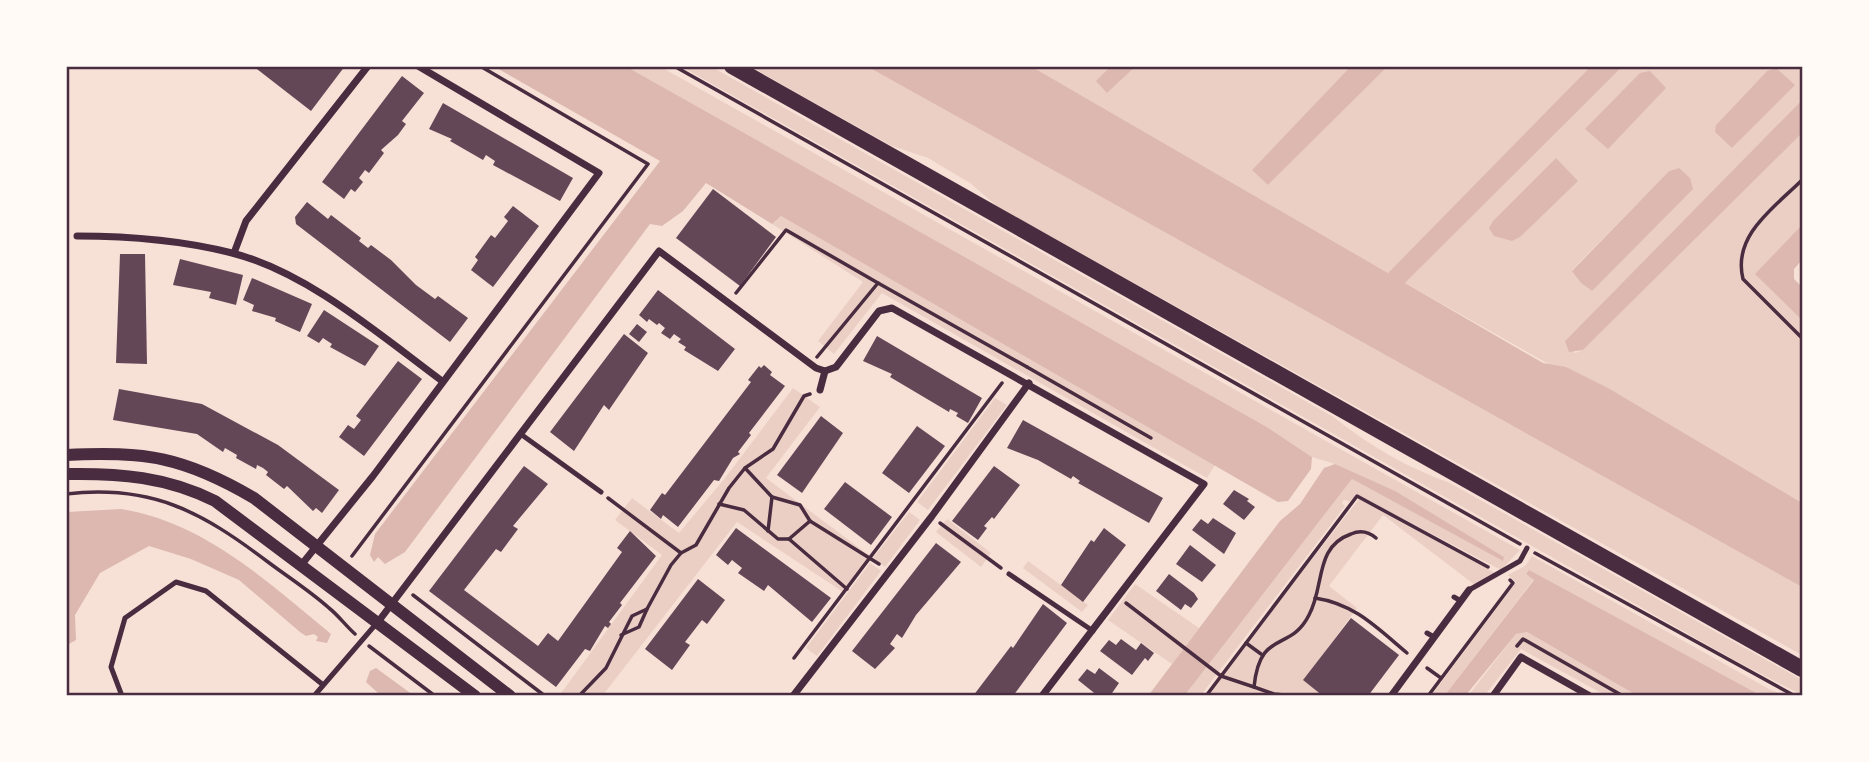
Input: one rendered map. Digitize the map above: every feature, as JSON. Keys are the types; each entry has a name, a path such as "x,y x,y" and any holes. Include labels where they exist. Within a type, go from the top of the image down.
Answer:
{"main road":[{"path":"732,66 1802,668"}],"street":[{"path":"234,253 246,221 368,66"},
{"path":"302,564 373,476 599,173 418,66"},
{"path":"77,236 151,238 234,253 295,279 367,326 442,381"},
{"path":"379,622 659,251 825,372"},
{"path":"825,372 836,367 878,311 892,308 1204,484 1042,695"},
{"path":"821,390 825,372"},
{"path":"793,695 932,516 1029,383"},
{"path":"66,455 119,452 154,456 195,467 254,498 315,548 510,695"},
{"path":"67,472 119,473 147,477 196,492 246,521 475,695"},
{"path":"1391,695 1457,599 1469,590"},
{"path":"1493,695 1521,657 1590,695"}],"lane":[{"path":"522,435 601,492"},
{"path":"1469,590 1520,561 1527,548"},
{"path":"1009,574 1093,631"},
{"path":"122,695 111,667 125,618 176,582 206,591 321,684"},
{"path":"314,695 379,622"}],"path":[{"path":"674,66 1527,548 1795,695"},
{"path":"1802,180 1751,232 1742,247 1740,265 1743,279 1802,338"},
{"path":"729,302 786,230 878,283"},
{"path":"794,658 1009,373"},
{"path":"621,635 639,627 681,553 696,545 719,504 745,468 757,457 773,449 804,396 821,390"},
{"path":"745,468 772,497 800,505 810,521 889,572"},
{"path":"66,494 91,491 135,494 167,500 194,512 230,534 331,609 362,640 435,695"},
{"path":"601,492 681,553"},
{"path":"1206,695 1357,496 1423,532"},
{"path":"768,531 772,497"},
{"path":"719,504 744,510 778,539 789,539 848,589"},
{"path":"932,516 1009,574"},
{"path":"789,539 810,521"},
{"path":"1254,688 1261,654 1301,628 1309,616 1325,554 1332,544 1356,532 1370,533 1376,538"},
{"path":"1326,536 1332,544"},
{"path":"405,589 545,695"},
{"path":"1119,597 1221,676 1274,695 1294,695"},
{"path":"1315,598 1339,601 1351,608 1441,678"},
{"path":"579,695 606,668 632,616 647,609"},
{"path":"1246,643 1261,654"}],"shaded area":[{"path":"1111,66 1135,67 1107,93 1096,81"},
{"path":"495,67 627,67 1267,427 1312,457 1311,469 1288,501 1278,502 781,216 772,224 706,183 683,211 662,226 650,224 405,552 385,564 378,557 374,562 370,555 375,534 660,161"},
{"path":"627,67 661,67 1520,550 1501,570 1356,494 1350,502 1344,500 1342,503 1345,506 1201,695 1185,695 1352,479 1502,560 1504,557 1335,464 1312,457 1267,427"},
{"path":"682,67 712,67 1332,416 1388,454 1450,483 1802,680 1802,695 1738,662"},
{"path":"751,67 868,67 1802,587 1802,655 998,207 970,183 928,158 892,146"},
{"path":"868,67 1032,67 1388,273 1590,67 1622,67 1405,283 1543,363 1566,367 1608,388 1802,503 1802,587"},
{"path":"1012,67 1128,67 1107,93 1135,67 1350,67 1253,169 1268,185 1387,67 1590,67 1388,273 1093,103"},
{"path":"1350,67 1387,67 1268,185 1252,170"},
{"path":"1622,67 1802,67 1802,100 1565,341 1575,353 1583,350 1802,131 1802,248 1775,275 1802,303 1802,507 1405,283","holes":["1767,71 1794,85 1732,148 1716,125","1679,168 1592,291 1581,283 1572,270 1669,171"]},
{"path":"1776,68 1795,85 1732,148 1715,132 1716,125 1767,71"},
{"path":"1650,71 1666,88 1608,149 1585,129 1640,73"},
{"path":"1802,100 1802,133 1583,350 1569,352 1565,341"},
{"path":"1556,158 1578,181 1520,237 1512,241 1494,236 1489,228 1493,221"},
{"path":"1679,168 1690,178 1693,189 1592,291 1581,283 1572,271 1669,171"},
{"path":"781,216 1215,465 1207,478 882,293 834,354 818,341 863,282 772,224"},
{"path":"1802,225 1802,260 1794,269 1794,279 1802,287 1802,320 1755,274"},
{"path":"793,388 820,407 766,478 870,556 843,592 737,522 603,695 559,696 662,555 615,520 632,498 679,533 725,478"},
{"path":"995,398 1007,405 928,510 917,502"},
{"path":"1335,464 1395,491 1504,557 1503,561 1352,479 1185,695 1148,696 1280,521 1300,504 1324,468"},
{"path":"1359,499 1495,573 1475,585 1383,515 1329,586 1357,608 1304,680 1323,695 1219,696 1209,691"},
{"path":"121,509 180,527 234,557 331,634 327,643 316,641 318,637 314,634 306,636 300,632 239,580 191,559 149,546 100,573 75,615 76,640 67,645 67,512"},
{"path":"909,512 920,520 885,567 873,558"},
{"path":"947,519 991,553 981,567 936,532"},
{"path":"1532,556 1784,695 1760,695 1529,571 1526,574 1534,579 1445,695 1431,696 1516,582 1508,575 1525,566"},
{"path":"1028,561 1088,605 1082,612 1023,568"},
{"path":"870,563 881,571 817,656 806,648"},
{"path":"1529,570 1760,695 1636,695 1527,632 1516,634 1466,695 1445,695 1534,580 1526,574"},
{"path":"1135,584 1199,628 1172,664 1108,620"},
{"path":"1527,632 1636,695 1605,695 1521,649 1485,695 1468,696 1516,634"},
{"path":"376,668 413,695 380,695 366,682 370,671"}],"building":[{"path":"253,66 345,66 311,111"},
{"path":"402,76 424,93 402,121 406,124 398,135 381,150 384,153 369,173 365,170 359,178 363,182 355,192 351,189 344,199 322,182"},
{"path":"443,103 573,178 560,201 493,165 495,161 486,155 483,160 450,141 452,139 429,129"},
{"path":"713,189 776,237 740,286 676,238"},
{"path":"307,202 328,219 331,215 361,238 359,241 368,248 371,245 391,260 416,285 435,299 438,296 468,318 450,342 296,224 295,217"},
{"path":"513,206 539,226 493,287 471,270 478,260 475,257 491,235 495,238 508,221 504,217"},
{"path":"120,254 145,254 147,364 116,363"},
{"path":"180,259 243,275 236,305 209,298 211,292 173,285"},
{"path":"252,278 312,304 300,332 275,321 276,318 252,311 254,305 243,300"},
{"path":"658,290 735,349 718,371 684,350 686,347 678,342 681,339 674,334 670,339 661,333 665,328 659,323 657,325 649,319 647,322 639,315"},
{"path":"324,310 379,346 365,366 330,347 332,344 323,338 319,343 307,336"},
{"path":"637,324 647,332 639,342 629,334"},
{"path":"624,334 648,353 609,410 604,405 574,451 550,432"},
{"path":"877,336 982,398 968,423 956,416 958,413 950,409 949,412 890,377 892,374 863,361"},
{"path":"398,361 422,379 364,456 339,437 348,425 354,429 361,420 356,416"},
{"path":"764,365 772,372 770,375 785,386 749,433 751,435 738,452 740,454 733,458 719,481 714,480 678,527 663,515 661,519 650,510 662,493 665,495 751,382 748,380 759,366 761,368"},
{"path":"119,389 202,404 278,445 339,490 322,513 316,508 313,511 287,486 284,489 266,475 268,472 263,468 257,465 256,469 236,458 237,455 225,448 223,452 197,434 113,420"},
{"path":"821,416 843,433 802,493 777,475"},
{"path":"1023,420 1163,498 1149,523 1078,483 1080,481 1073,476 1071,479 1038,460 1007,448"},
{"path":"917,426 945,446 909,493 882,473"},
{"path":"524,466 548,484 513,526 518,529 501,552 496,549 464,590 538,646 548,633 558,641 622,552 617,548 630,531 656,556 620,603 622,605 609,622 611,624 608,628 605,626 590,651 585,649 556,687 429,591"},
{"path":"994,466 1020,485 994,519 992,517 984,526 987,528 978,540 952,521"},
{"path":"845,482 892,517 871,545 824,509"},
{"path":"1234,490 1249,499 1247,501 1255,507 1244,520 1223,504"},
{"path":"1213,518 1236,533 1224,554 1192,530 1201,519 1208,524"},
{"path":"736,528 831,598 812,622 768,585 764,591 738,573 742,568 732,560 728,565 716,555"},
{"path":"1104,528 1126,545 1083,602 1061,585 1091,540 1094,542"},
{"path":"936,543 961,562 916,615 902,638 897,634 890,644 895,648 875,669 852,651"},
{"path":"1190,545 1216,565 1202,582 1176,564"},
{"path":"1169,574 1198,599 1191,608 1185,604 1181,610 1156,591"},
{"path":"698,579 725,600 707,624 702,620 685,642 690,645 672,670 645,649"},
{"path":"1043,604 1067,623 1013,696 973,696 1011,646 1013,648"},
{"path":"1351,618 1399,655 1368,696 1323,696 1303,680"},
{"path":"1121,639 1136,650 1141,643 1154,653 1148,661 1145,658 1132,675 1100,651 1109,640 1116,645"},
{"path":"1099,668 1119,683 1110,696 1098,696 1078,680 1087,669 1095,674"}]}
